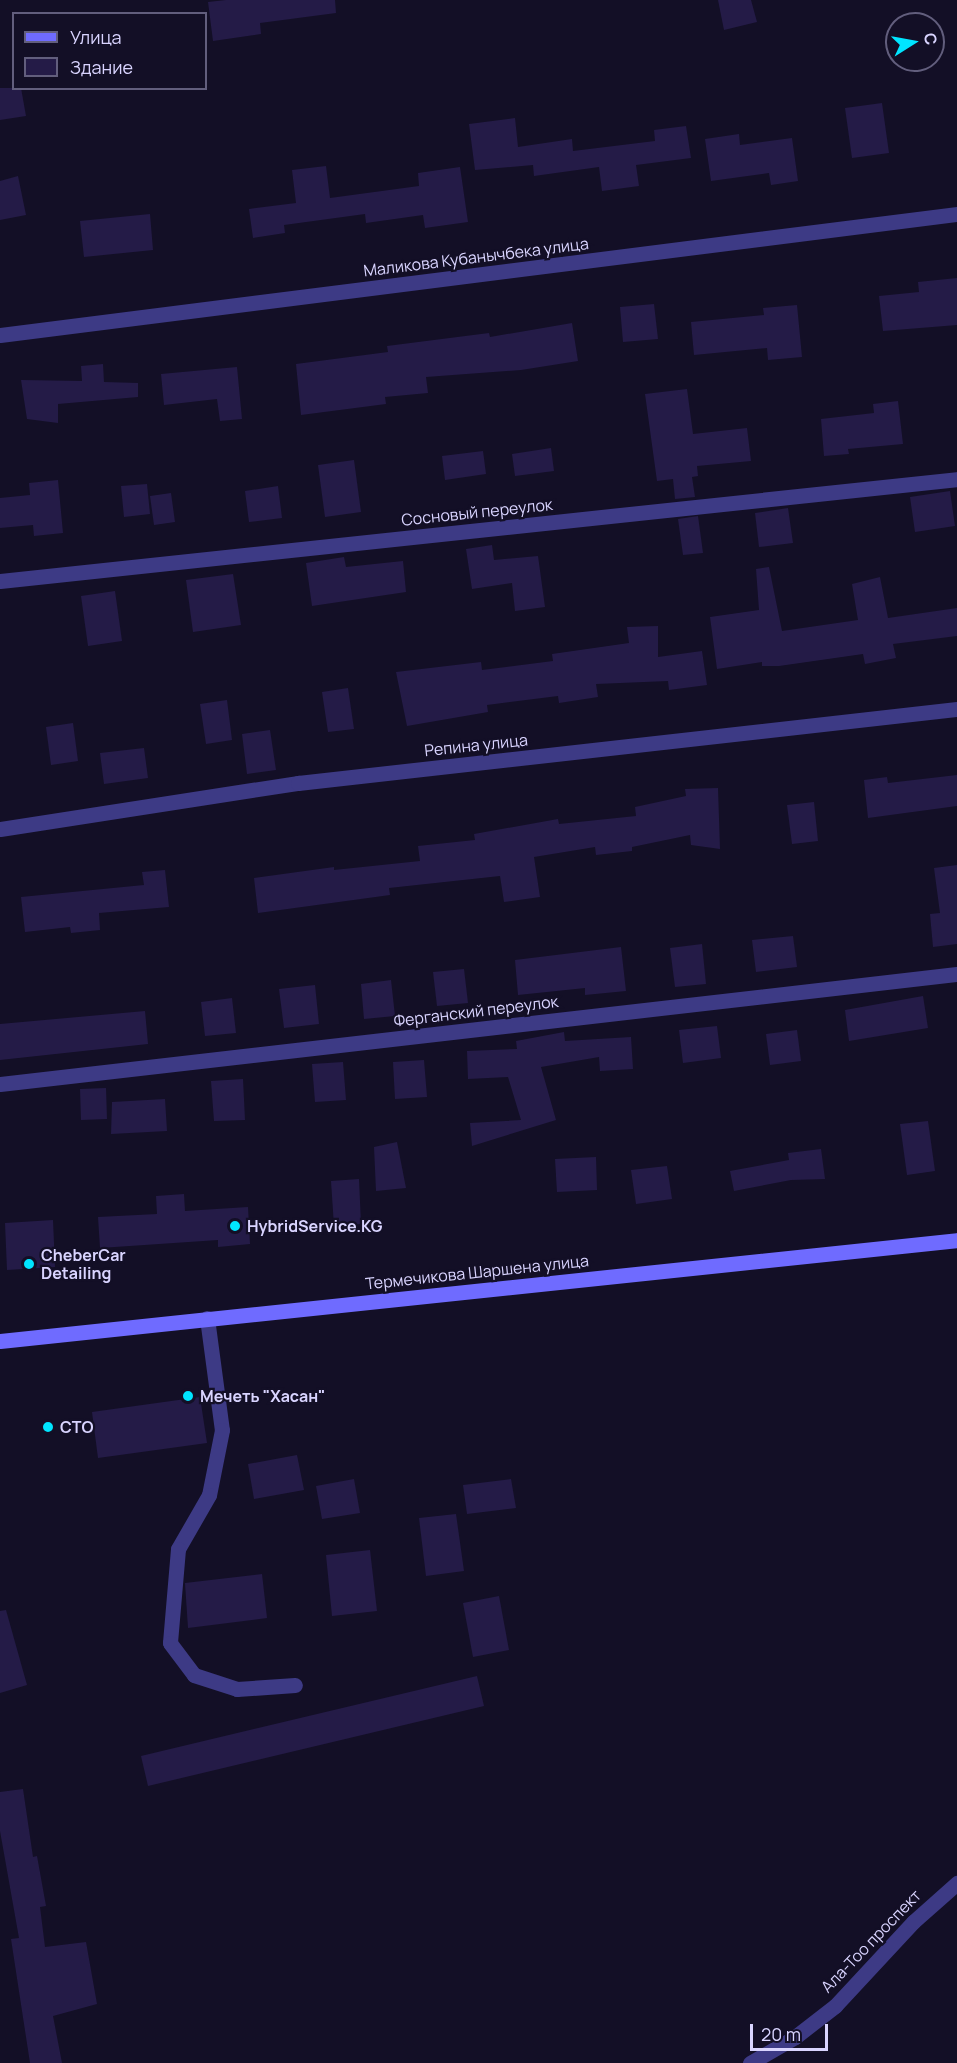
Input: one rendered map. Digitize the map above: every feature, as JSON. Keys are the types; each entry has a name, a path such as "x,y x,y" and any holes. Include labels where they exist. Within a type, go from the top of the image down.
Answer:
{"street":[{"name":"Маликова Кубанычбека улица","path":"0,336 957,214"},
{"name":"Сосновый переулок","path":"0,580 957,479"},
{"name":"Репина улица","path":"0,829 298,783 957,709"},
{"name":"Ферганский переулок","path":"0,1084 957,974"},
{"name":"Термечикова Шаршена улица","path":"0,1341 957,1240"},
{"path":"207,1318 222,1430 209,1496 177,1549 170,1643 195,1675 205,1679 237,1689 296,1685"},
{"name":"Ала-Тоо проспект","path":"750,2063 795,2037 835,2006 913,1923 957,1882"}],"building":[{"path":"335,0 336,13 260,23 261,34 213,41 208,2"},
{"path":"718,0 751,0 757,22 724,30"},
{"path":"0,88 21,90 26,116 0,120"},
{"path":"882,103 889,153 852,158 845,108"},
{"path":"515,118 518,147 572,139 573,151 655,141 654,130 686,126 691,158 636,165 639,186 602,191 599,167 534,176 533,165 475,170 469,124"},
{"path":"739,134 740,145 792,138 798,181 771,185 769,173 711,181 705,139"},
{"path":"326,166 330,198 419,186 418,173 460,167 468,222 425,228 423,215 366,223 365,214 284,225 285,233 253,238 249,209 296,203 292,170"},
{"path":"18,176 26,215 0,220 0,181"},
{"path":"150,214 153,250 84,257 80,221"},
{"path":"957,278 957,325 883,331 879,296 919,292 918,282"},
{"path":"654,304 658,339 623,342 620,307"},
{"path":"797,305 802,357 768,360 767,348 694,355 691,322 764,315 763,308"},
{"path":"572,323 578,361 521,370 426,377 428,393 385,397 386,404 301,415 296,364 388,352 387,346 489,333 490,337"},
{"path":"103,364 104,382 138,383 138,397 58,404 58,423 27,419 21,380 82,381 81,366"},
{"path":"237,367 242,419 220,421 217,399 164,405 161,374"},
{"path":"687,389 693,434 747,428 751,461 697,466 698,476 692,477 695,497 675,499 673,479 657,481 645,394"},
{"path":"898,401 903,444 848,449 849,454 824,456 821,419 874,413 873,404"},
{"path":"551,448 554,471 515,476 512,454"},
{"path":"483,451 486,474 445,480 442,456"},
{"path":"354,460 361,512 325,517 318,465"},
{"path":"58,480 63,533 34,536 33,525 0,528 0,498 30,495 29,483"},
{"path":"147,484 150,514 124,517 121,486"},
{"path":"278,486 282,518 249,522 245,491"},
{"path":"950,491 955,526 915,532 910,497"},
{"path":"171,493 175,522 154,525 150,496"},
{"path":"788,508 793,543 759,547 755,513"},
{"path":"698,516 703,553 683,555 678,519"},
{"path":"492,545 494,560 538,556 545,607 515,611 512,583 472,589 466,549"},
{"path":"344,557 346,567 403,561 406,592 312,606 306,563"},
{"path":"769,567 782,631 858,620 852,584 880,577 888,618 957,608 957,636 893,644 896,658 865,664 863,654 779,666 762,666 762,662 717,669 710,617 759,610 756,569"},
{"path":"233,574 241,625 193,632 186,580"},
{"path":"115,591 122,641 88,646 81,596"},
{"path":"658,626 658,657 702,651 707,685 669,690 668,681 596,684 598,697 559,703 558,696 487,705 488,712 407,726 396,672 481,662 482,670 553,661 552,654 629,643 627,627"},
{"path":"348,688 354,729 328,732 322,692"},
{"path":"227,700 232,740 206,744 200,704"},
{"path":"73,723 78,761 51,765 46,727"},
{"path":"270,730 276,770 247,774 242,734"},
{"path":"144,748 148,778 104,784 100,753"},
{"path":"957,775 957,806 868,818 864,780 887,777 888,783"},
{"path":"718,788 720,849 691,845 690,835 632,847 632,851 596,855 595,847 534,857 540,897 504,902 500,876 389,888 390,895 258,913 254,878 334,867 334,870 420,861 418,846 475,840 474,834 558,819 559,824 636,816 635,807 686,796 685,789"},
{"path":"814,802 818,841 792,844 787,805"},
{"path":"957,865 957,944 933,947 930,914 940,913 934,868"},
{"path":"165,870 169,907 99,913 100,930 71,933 70,927 25,932 21,897 144,885 142,872"},
{"path":"793,936 797,967 756,972 752,940"},
{"path":"702,944 706,984 675,987 670,948"},
{"path":"621,947 626,991 585,995 585,988 518,995 515,960"},
{"path":"464,969 468,1003 437,1006 433,972"},
{"path":"391,980 395,1016 364,1019 361,984"},
{"path":"315,985 319,1024 284,1028 279,989"},
{"path":"923,996 928,1028 849,1041 845,1010"},
{"path":"232,998 236,1033 205,1036 201,1002"},
{"path":"145,1011 148,1044 0,1060 0,1024"},
{"path":"717,1026 721,1058 683,1063 679,1030"},
{"path":"797,1030 801,1061 770,1065 766,1034"},
{"path":"564,1032 565,1041 631,1037 633,1069 600,1071 599,1057 541,1067 556,1120 472,1146 470,1123 521,1120 508,1077 468,1079 467,1051 517,1049 516,1041"},
{"path":"424,1060 427,1097 395,1099 393,1062"},
{"path":"343,1062 346,1100 315,1102 312,1064"},
{"path":"243,1079 245,1120 214,1121 211,1081"},
{"path":"106,1088 107,1119 81,1120 80,1089"},
{"path":"165,1099 167,1131 111,1134 112,1102"},
{"path":"928,1121 935,1171 907,1175 900,1124"},
{"path":"397,1142 406,1188 376,1191 374,1147"},
{"path":"821,1149 825,1179 791,1180 734,1191 730,1171 789,1160 788,1153"},
{"path":"596,1157 597,1190 557,1192 555,1159"},
{"path":"667,1166 672,1199 636,1204 631,1170"},
{"path":"359,1179 361,1224 334,1226 331,1181"},
{"path":"184,1194 185,1211 248,1207 250,1244 218,1247 218,1240 100,1248 98,1217 157,1214 156,1196"},
{"path":"53,1220 55,1267 7,1270 5,1223"},
{"path":"200,1397 207,1443 98,1458 92,1412"},
{"path":"297,1455 304,1490 254,1499 248,1464"},
{"path":"354,1479 360,1513 322,1519 316,1486"},
{"path":"511,1479 516,1508 467,1514 463,1485"},
{"path":"456,1514 464,1571 426,1576 419,1518"},
{"path":"370,1550 377,1611 332,1616 326,1555"},
{"path":"262,1574 267,1618 188,1628 185,1583"},
{"path":"499,1596 509,1650 473,1657 463,1603"},
{"path":"6,1610 27,1685 0,1693 0,1611"},
{"path":"477,1676 484,1706 148,1786 141,1756"},
{"path":"23,1789 33,1857 37,1856 46,1906 40,1907 45,1947 86,1942 97,2004 53,2016 62,2063 30,2063 11,1939 19,1938 0,1831 0,1792"}],"place":[{"name":"HybridService.KG","path":"235,1226"},
{"name":"CheberCar Detailing","path":"29,1264"},
{"name":"Мечеть \"Хасан\"","path":"188,1396"},
{"name":"СТО","path":"48,1427"}]}
